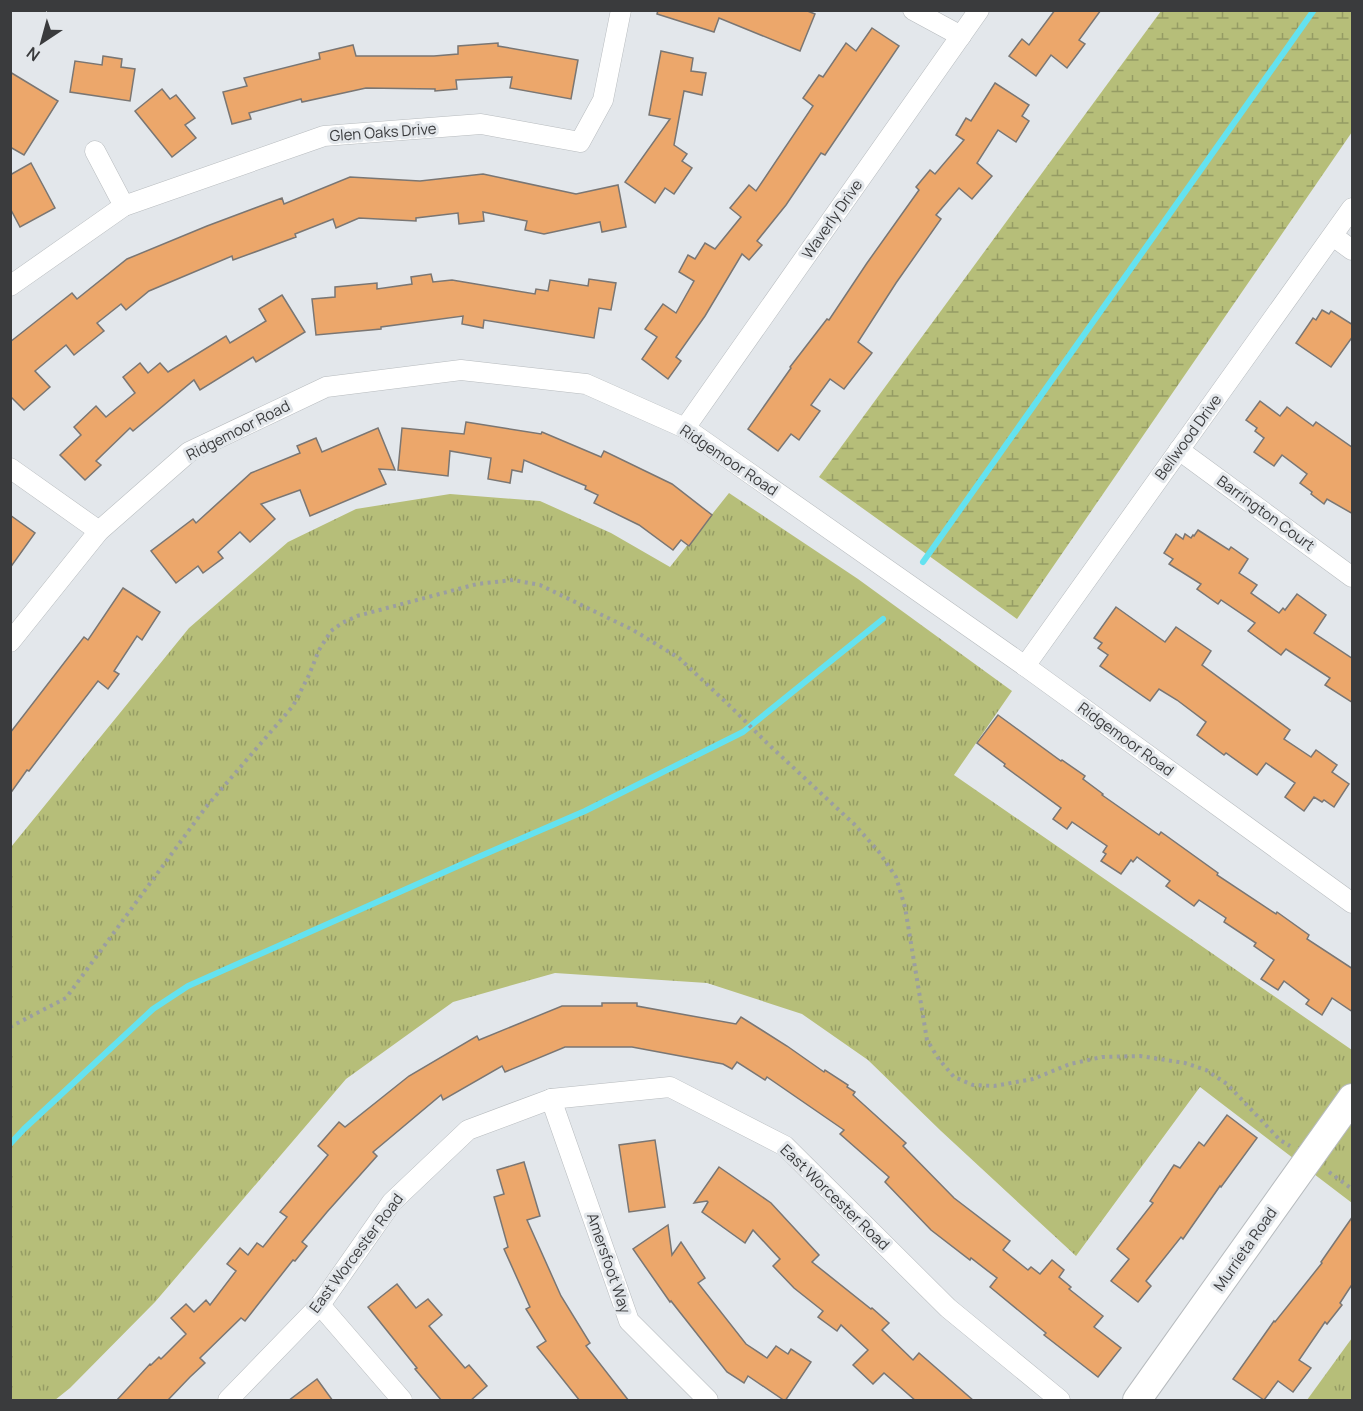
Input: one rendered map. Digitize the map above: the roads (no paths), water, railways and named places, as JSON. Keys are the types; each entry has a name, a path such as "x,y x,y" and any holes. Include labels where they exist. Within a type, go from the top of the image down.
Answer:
{"main road":[{"name":"Murrieta Road","path":"1137,1401 1353,1098"}],"street":[{"name":"Glen Oaks Drive","path":"10,286 124,206 324,136 481,124 580,142 603,100 621,10"},
{"path":"913,10 961,36"},
{"name":"Waverly Drive","path":"685,428 979,10"},
{"path":"95,151 124,206"},
{"name":"Bellwood Drive","path":"1025,666 1353,208"},
{"path":"1333,236 1353,250"},
{"name":"Ridgemoor Road","path":"10,642 99,531 189,452 326,387 461,370 586,384 685,428 1025,666 1353,903"},
{"name":"Barrington Court","path":"1179,450 1353,577"},
{"path":"10,468 99,531"},
{"name":"East Worcester Road","path":"228,1401 320,1305 392,1202 468,1130 551,1099 670,1088 785,1146 948,1308 1060,1401"},
{"name":"Amersfoot Way","path":"551,1099 629,1321 708,1401"},
{"path":"320,1305 402,1401"}],"waterway":[{"path":"923,562 1314,10"},
{"path":"10,1144 153,1009 188,986 585,811 743,732 883,619"}]}
